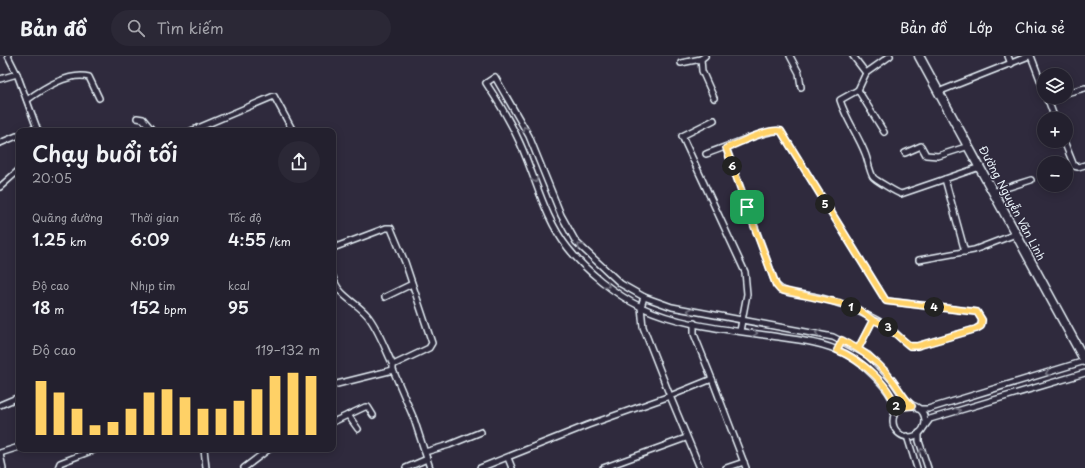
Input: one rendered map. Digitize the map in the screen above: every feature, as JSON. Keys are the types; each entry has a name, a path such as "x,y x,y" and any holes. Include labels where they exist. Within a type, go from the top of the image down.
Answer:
{"main road":[{"name":"Đường Nguyễn Văn Linh","path":"919,56 1085,361"}],"street":[{"path":"8,56 17,74 37,128"},
{"path":"790,56 798,73 801,87"},
{"path":"853,56 866,73"},
{"path":"890,56 866,73 858,90 840,100 844,115 866,154 873,177 879,183 886,184 901,194 980,166"},
{"path":"1008,56 1011,64"},
{"path":"938,92 1030,56 1037,73"},
{"path":"681,62 703,57 702,71 714,98"},
{"path":"0,79 17,74"},
{"path":"27,100 42,89 59,81 80,76 89,77 99,98"},
{"path":"896,412 896,404 883,384 861,363 837,350 799,340 694,323 641,307 615,292 568,248 551,218 519,140 486,83 494,77 510,102 529,136 561,215 576,242 621,284 644,297 699,313 801,329 842,340 868,355 892,380 905,399 912,406 918,409 924,416 924,426"},
{"path":"1073,91 1085,88"},
{"path":"858,90 884,132"},
{"path":"198,128 274,96 291,128"},
{"path":"137,118 143,119 150,128"},
{"path":"714,120 682,136 745,272 747,294 740,331"},
{"path":"706,154 765,133 777,130 781,131 886,301 977,312 982,320 981,326 976,329 917,346 910,346 885,325 873,320 859,310 815,296 780,290 776,285 726,148"},
{"path":"0,143 16,136"},
{"path":"905,153 921,146 926,155 938,156 968,146"},
{"path":"1067,148 1074,166 1078,167 1085,165"},
{"path":"0,187 16,173"},
{"path":"945,179 965,252"},
{"path":"993,192 1031,180"},
{"path":"336,247 386,228 391,228 405,262 432,343 429,348 393,367 336,384"},
{"path":"919,260 965,252 1016,234"},
{"path":"384,297 412,284"},
{"path":"336,285 345,297 367,315 393,367 414,419 430,468"},
{"path":"644,297 641,307 643,327 686,438 700,468"},
{"path":"858,349 873,320"},
{"path":"694,323 694,334 746,468"},
{"path":"837,350 842,340"},
{"path":"918,409 928,408 1085,361"},
{"path":"928,468 919,441 919,433 930,420 1085,373"},
{"path":"1029,378 1031,389"},
{"path":"480,468 488,467 588,425 670,396 712,379"},
{"path":"0,405 16,398"},
{"path":"912,406 902,407 896,412 893,418 895,428 898,432 906,436 919,433"},
{"path":"336,421 368,407 373,415"},
{"path":"348,415 358,429"},
{"path":"425,452 449,445 481,432"},
{"path":"906,436 918,468"},
{"path":"603,468 686,438"},
{"path":"3,468 0,453 16,448"},
{"path":"58,468 60,463 88,452"},
{"path":"204,452 206,468"},
{"path":"244,468 265,452"},
{"path":"406,468 427,458"},
{"path":"508,458 512,468"},
{"path":"726,468 744,462"}],"route":[{"path":"747,207 726,148 765,133 777,130 781,131 886,301 977,312 981,315 981,326 976,329 917,346 910,346 885,325 873,320 858,349 842,340 837,350 861,363 883,384 896,404 896,412 907,405 912,406 905,399 892,380 868,355 858,349 873,320 859,310 840,303 815,296 780,290 776,285 747,207"}]}
